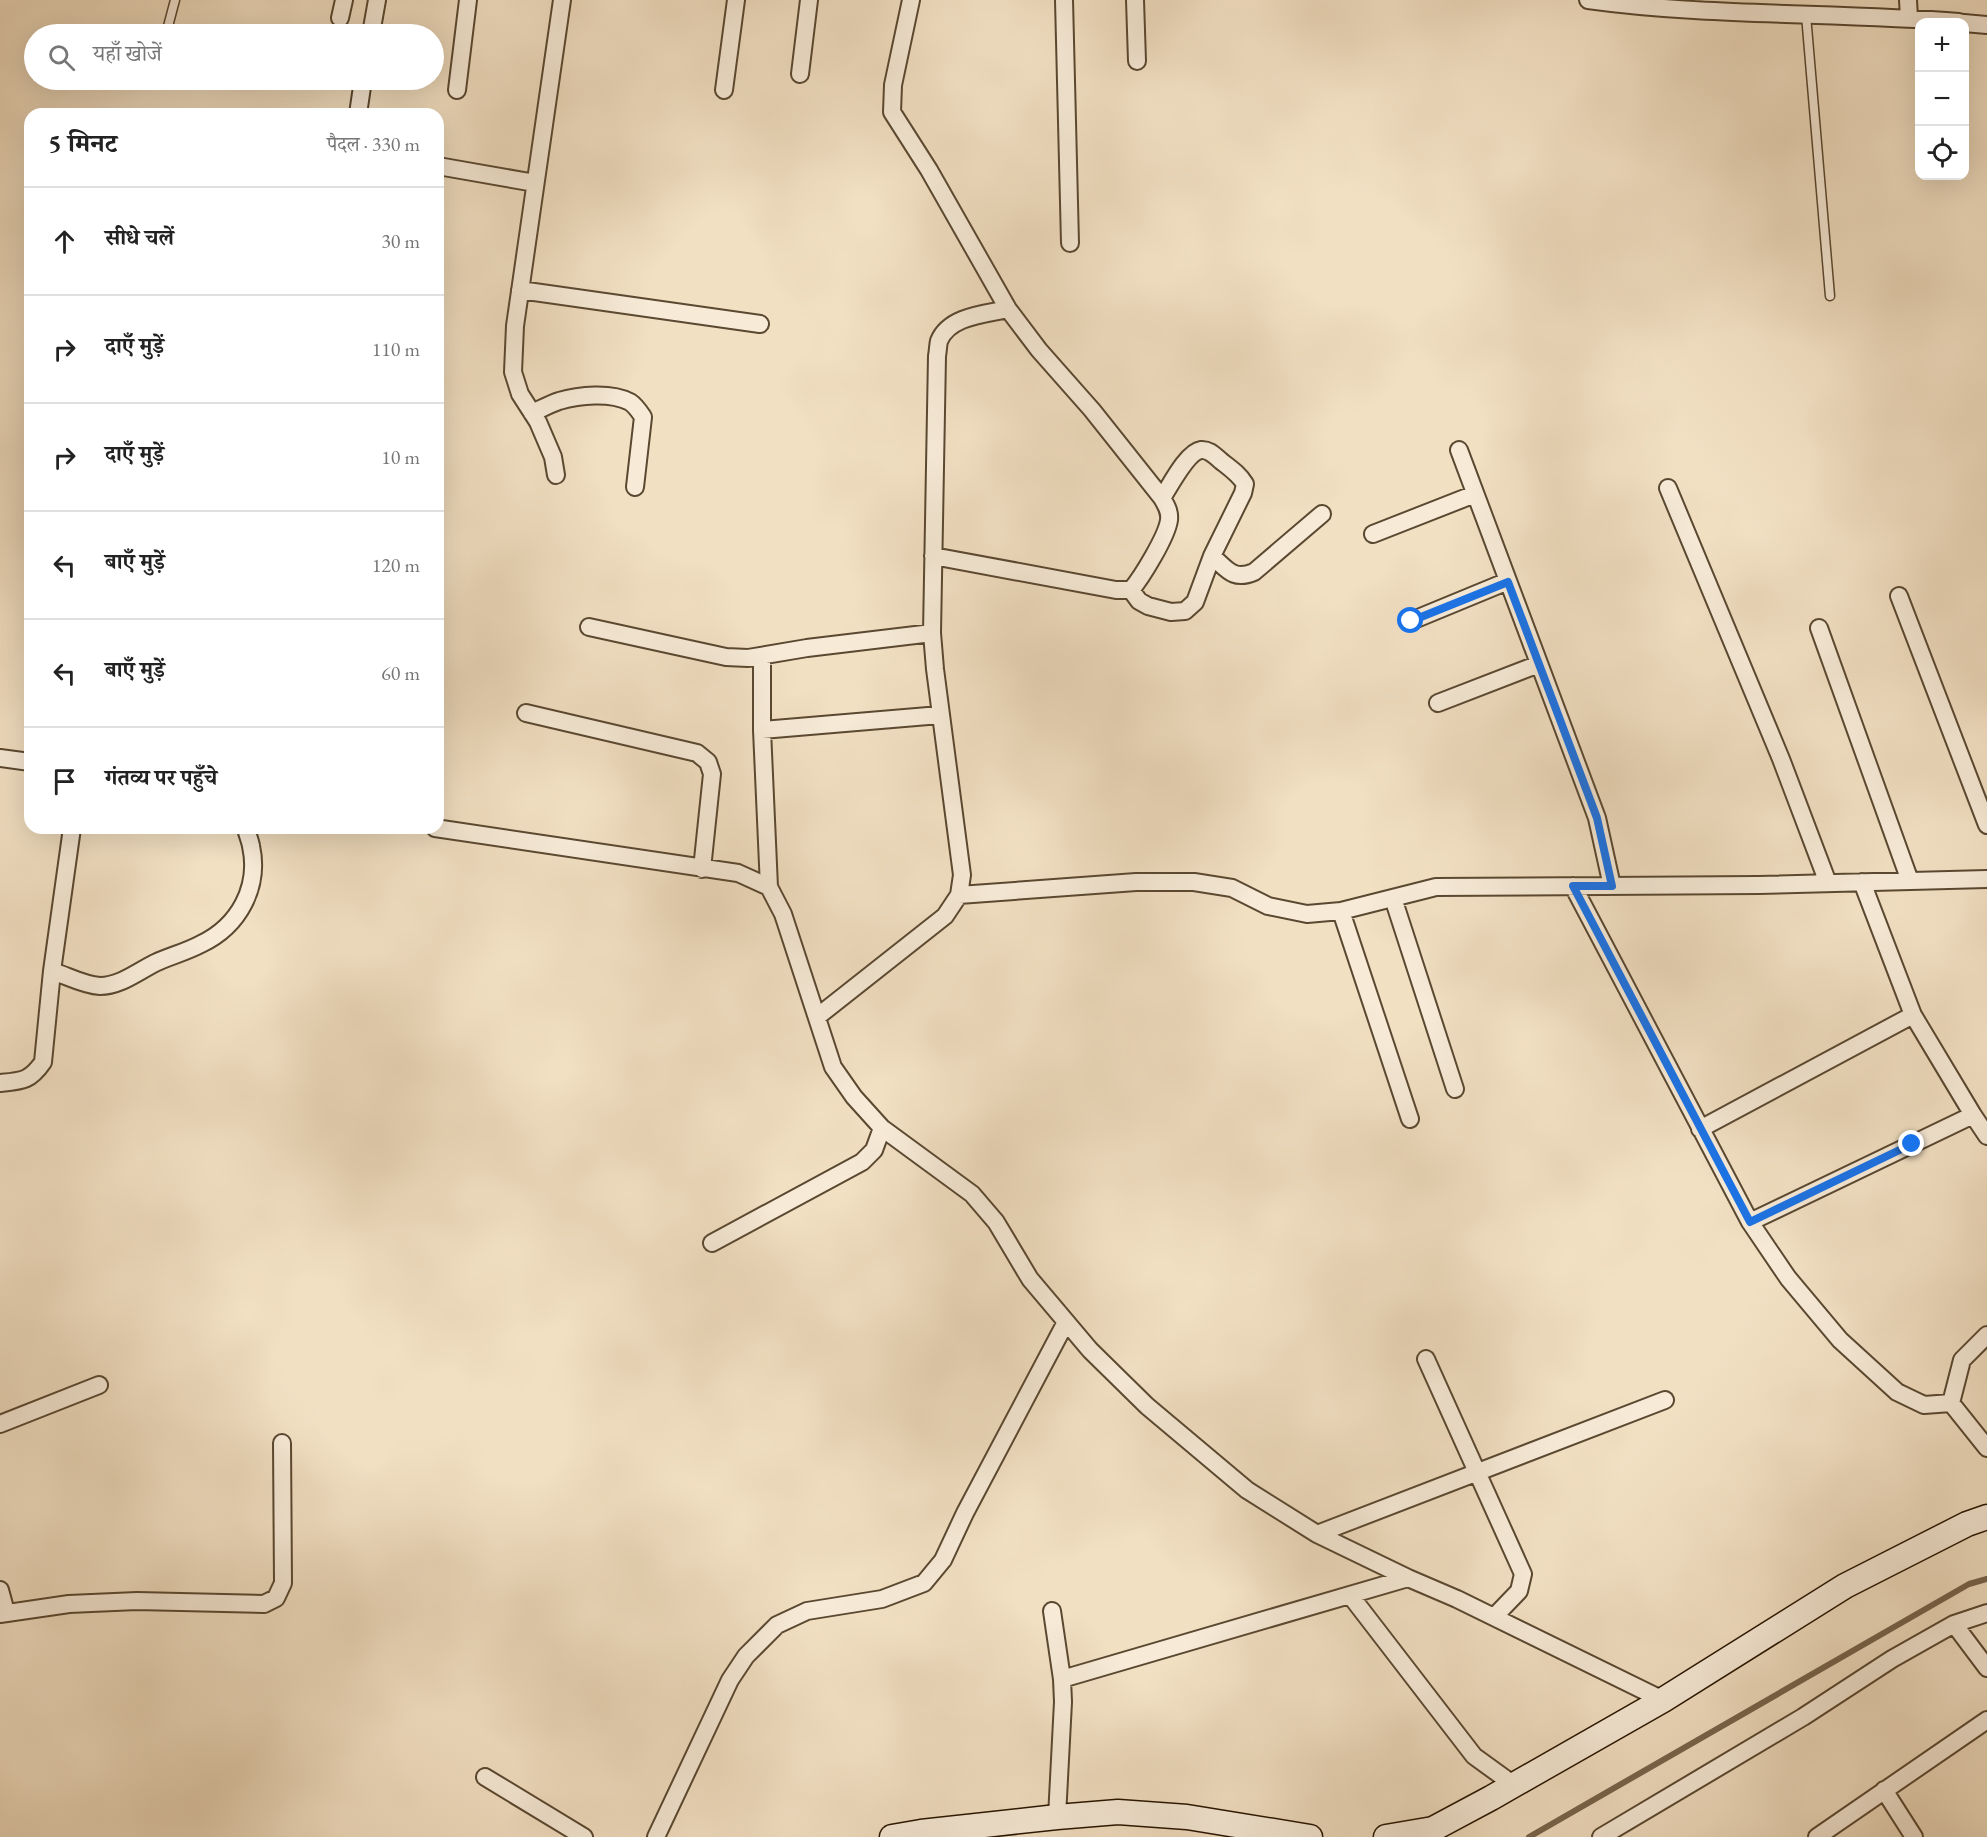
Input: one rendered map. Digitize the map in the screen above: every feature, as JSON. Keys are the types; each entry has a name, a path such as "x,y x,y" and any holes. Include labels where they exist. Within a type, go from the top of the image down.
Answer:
{"street":[{"path":"340,18 344,0"},
{"path":"373,24 377,0"},
{"path":"457,90 468,0"},
{"path":"556,475 554,457 520,394 513,372 515,326 562,0"},
{"path":"724,90 736,0"},
{"path":"801,74 809,0"},
{"path":"911,0 893,85 892,112 929,170 1008,309 1039,350 1092,410 1162,498 1169,511 1169,522 1150,562 1141,579 1131,590 1116,590 933,556"},
{"path":"1064,0 1070,243"},
{"path":"1135,0 1137,61"},
{"path":"1588,0 1805,8 1915,18"},
{"path":"1908,0 1909,18"},
{"path":"1969,23 1987,25"},
{"path":"359,108 362,90"},
{"path":"444,167 535,183"},
{"path":"520,290 760,324"},
{"path":"817,1017 945,916 959,895 962,875 934,669 933,556 937,356 939,341 948,327 963,319 1008,309"},
{"path":"532,413 559,401 580,397 611,397 630,402 638,408 643,417 635,487"},
{"path":"1131,590 1148,606 1171,612 1185,610 1195,602 1212,556 1243,493 1245,484 1240,476 1208,451 1200,450 1192,453 1162,498"},
{"path":"1459,450 1597,818 1612,886"},
{"path":"1668,488 1781,759 1828,883"},
{"path":"1373,534 1475,494"},
{"path":"1212,556 1234,576 1245,576 1254,572 1322,514"},
{"path":"1411,621 1508,582"},
{"path":"1899,596 1987,825"},
{"path":"589,627 726,657 748,658 933,627"},
{"path":"1820,628 1910,881"},
{"path":"762,656 762,730 769,887 783,914 833,1067 854,1097 882,1128 972,1194 996,1222 1030,1280 1090,1350 1147,1406 1247,1490 1317,1534 1457,1599 1663,1700"},
{"path":"1438,703 1539,664"},
{"path":"526,713 697,753 708,762 712,774 702,868"},
{"path":"762,730 940,716"},
{"path":"0,758 24,761"},
{"path":"444,829 738,873 769,887"},
{"path":"0,1083 20,1081 35,1074 43,1062 52,971 71,834"},
{"path":"52,971 90,984 102,986 116,984 156,963 202,944 218,933 239,915 249,890 253,867 248,834"},
{"path":"959,895 1136,882 1194,882 1232,888 1268,906 1307,914 1341,911 1436,886 1612,886 1987,879"},
{"path":"1862,882 1913,1015 1987,1136"},
{"path":"1573,886 1750,1222 1788,1278 1840,1340 1897,1392 1924,1405 1951,1403"},
{"path":"1393,898 1455,1089"},
{"path":"1341,911 1410,1119"},
{"path":"1700,1129 1913,1015"},
{"path":"1750,1222 1973,1115"},
{"path":"712,1243 861,1162 874,1150 882,1128"},
{"path":"656,1837 730,1680 746,1656 777,1625 807,1611 882,1599 903,1591 924,1582 943,1560 965,1513 1066,1322"},
{"path":"1951,1403 1962,1360 1987,1335"},
{"path":"1426,1359 1523,1574 1519,1591 1494,1617"},
{"path":"0,1424 99,1384"},
{"path":"1317,1534 1665,1400"},
{"path":"1951,1403 1987,1448"},
{"path":"0,1590 3,1613 69,1604 137,1601 264,1604 276,1598 283,1583 282,1443"},
{"path":"1386,1837 1433,1829 1663,1700 1845,1586 1946,1534 1987,1517"},
{"path":"1062,1678 1408,1578"},
{"path":"1350,1595 1474,1756 1514,1785"},
{"path":"1052,1611 1062,1678 1063,1702 1057,1817"},
{"path":"1600,1837 1803,1717 1892,1659 1954,1624 1987,1613"},
{"path":"1954,1624 1987,1668"},
{"path":"1817,1837 1987,1720"},
{"path":"485,1777 584,1837"},
{"path":"1884,1790 1914,1837"},
{"path":"892,1837 1118,1812 1187,1817 1310,1837"}],"lane":[{"path":"169,24 175,0"},
{"path":"1805,8 1830,296"}],"waterway":[{"path":"1529,1837 1969,1584 1987,1579"}],"route":[{"path":"1411,621 1508,582 1597,818 1612,886 1573,886 1750,1222 1912,1144"}]}
